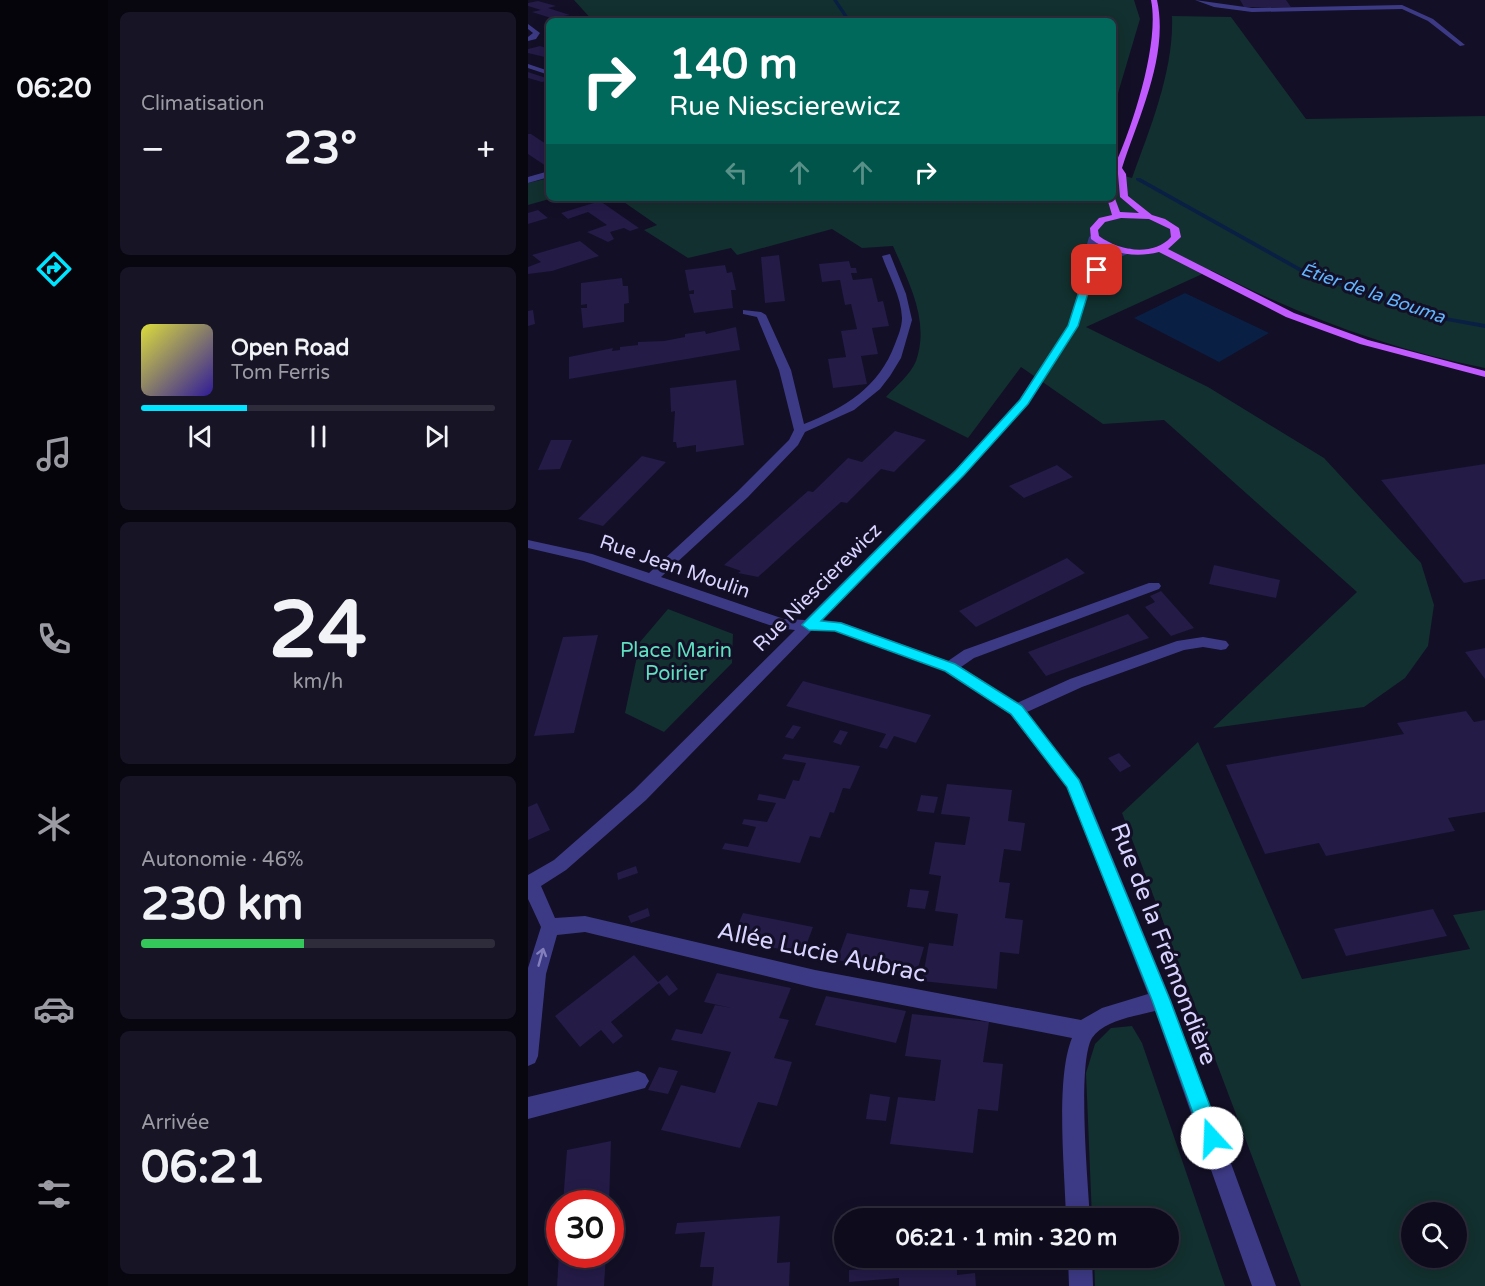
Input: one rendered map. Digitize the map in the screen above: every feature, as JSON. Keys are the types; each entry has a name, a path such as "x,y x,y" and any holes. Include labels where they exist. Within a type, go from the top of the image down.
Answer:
{"main road":[{"path":"1151,217 1117,216 1097,223 1093,230 1094,237 1106,245 1130,251 1160,249 1174,241 1176,231 1168,224 1151,217 1124,197 1122,174 1116,171 1151,63 1158,18 1154,0"},
{"path":"1112,201 1117,216"},
{"path":"1160,249 1290,315 1364,342 1485,374"}],"street":[{"path":"1198,0 1238,9 1373,5 1408,9 1426,17 1462,45"},
{"path":"528,26 537,33 534,38 528,39"},
{"path":"528,66 546,72"},
{"path":"528,180 546,175"},
{"name":"Rue Niescierewicz","path":"529,883 560,865 640,795 960,472 1024,402 1073,326 1088,279 1088,258 1094,237"},
{"name":"Rue Niescierewicz","path":"1088,279 1107,259 1130,251"},
{"path":"800,430 826,420 855,403 882,383 895,363 908,319 887,256"},
{"path":"650,580 794,442 800,430 785,370 761,315 747,312"},
{"name":"Rue Jean Moulin","path":"528,544 568,552 718,600 783,624 809,625"},
{"path":"950,667 969,654 1154,586"},
{"name":"Rue de la Frémondière","path":"809,625 836,626 950,667 1016,710 1074,784 1161,1000 1264,1286"},
{"path":"1016,710 1076,683 1182,645 1203,642 1221,645"},
{"path":"528,1056 536,974 550,927 529,883"},
{"name":"Allée Lucie Aubrac","path":"550,927 585,924 815,979 1085,1030"},
{"path":"1078,1208 1074,1097 1076,1062 1085,1030 1114,1013 1161,1000"},
{"path":"528,1108 638,1081"},
{"path":"1080,1268 1081,1286"}],"green space":[{"path":"574,0 1134,0 1140,19 1116,100 1116,18 590,18"},
{"path":"1172,16 1231,17 1306,119 1485,116 1485,368 1414,351 1344,329 1277,302 1211,270 1086,327 1208,387 1324,458 1421,563 1434,605 1428,646 1405,678 1364,707 1213,728 1357,592 1164,420 1103,424 1021,367 968,438 886,397 914,366 920,346 921,331 916,302 893,246 862,248 832,229 737,255 731,248 688,258 644,230 657,225 622,201 1116,201 1116,174 1132,178 1160,99 1172,37"},
{"path":"546,179 546,200 528,205 528,183"},
{"name":"Place Marin Poirier","path":"668,609 733,634 732,663 664,732 625,713 640,642"},
{"path":"1198,742 1302,979 1470,949 1453,915 1485,910 1485,1286 1301,1286 1122,813"},
{"path":"1132,1026 1142,1043 1225,1286 1095,1286 1094,1268 1179,1268 1179,1208 1092,1208 1086,1073 1095,1044 1111,1028"}],"water":[{"path":"1185,293 1269,333 1219,362 1134,318"}],"building":[{"path":"1240,0 1286,0 1291,7 1244,7"},
{"path":"538,1 556,6 548,8 570,15 563,16 569,18 551,18 532,12 541,10 528,6 528,3"},
{"path":"540,46 546,48 546,57 528,53 528,49"},
{"path":"528,72 546,78 546,81 542,82 528,78"},
{"path":"528,134 531,134 546,144 546,166 528,154"},
{"path":"600,201 639,228 630,231 624,228 610,232 614,239 608,242 587,232 607,225 588,212 568,219 561,213"},
{"path":"538,210 548,218 528,224 528,213"},
{"path":"580,241 599,256 552,271 528,274 528,267 541,262 532,255"},
{"path":"779,255 785,301 765,303 761,257"},
{"path":"849,261 851,268 856,268 857,273 851,273 853,280 872,278 878,302 883,301 889,326 872,328 878,354 861,356 867,384 833,388 828,359 846,357 841,331 857,329 851,304 845,305 840,280 822,282 819,264"},
{"path":"725,265 727,273 732,272 736,290 731,290 733,308 694,313 689,294 694,294 694,290 689,291 685,270"},
{"path":"622,278 623,286 628,286 629,303 624,304 624,322 583,328 581,308 587,308 587,304 581,305 581,283"},
{"path":"533,310 535,324 528,326 528,311"},
{"path":"736,327 740,350 569,379 569,357 613,348 612,351 620,350 620,347 638,345 638,342 664,341 685,337 685,334 705,331 706,334"},
{"path":"736,380 744,445 696,452 696,445 677,448 676,442 673,442 675,411 671,412 670,388"},
{"path":"895,431 926,440 894,472 881,469 847,503 841,502 758,577 738,573 741,571 724,565 808,491 813,492 848,458 862,462"},
{"path":"551,440 572,440 560,469 538,470"},
{"path":"642,456 666,462 603,526 578,519"},
{"path":"1485,464 1485,579 1464,583 1381,480"},
{"path":"1057,465 1073,477 1024,498 1009,486"},
{"path":"1067,558 1085,573 976,627 959,611"},
{"path":"1214,565 1280,580 1276,598 1209,584"},
{"path":"1161,591 1194,628 1171,636 1145,607 1155,602 1150,596"},
{"path":"1128,614 1149,638 1046,676 1028,652"},
{"path":"598,635 574,733 534,736 563,637"},
{"path":"1485,648 1485,679 1465,652"},
{"path":"803,681 931,715 916,743 894,736 887,749 879,747 886,734 786,706"},
{"path":"1466,711 1474,722 1485,720 1485,812 1448,818 1455,831 1326,856 1319,843 1265,854 1226,765 1404,734 1397,723"},
{"path":"793,725 801,727 793,739 785,737"},
{"path":"840,730 848,732 841,745 833,742"},
{"path":"1119,753 1131,766 1120,772 1108,758"},
{"path":"785,754 860,766 850,789 843,788 834,813 830,812 820,838 810,836 800,863 722,849 725,843 748,847 756,827 742,824 744,819 767,822 776,803 757,800 759,794 785,799 793,780 799,781 806,763 782,759"},
{"path":"947,784 1012,790 1008,821 1025,823 1021,851 1004,849 999,882 1010,883 1005,918 1023,920 1019,954 1000,952 997,989 922,981 929,943 953,946 958,914 935,911 941,876 929,874 935,842 965,845 970,817 941,814"},
{"path":"921,795 938,797 934,813 917,811"},
{"path":"537,803 550,830 528,840 528,807"},
{"path":"636,866 638,873 618,880 617,873"},
{"path":"910,889 929,891 925,909 907,907"},
{"path":"648,908 650,916 631,923 628,916"},
{"path":"1433,909 1447,936 1346,956 1334,929"},
{"path":"743,913 813,927 803,954 732,939"},
{"path":"847,933 924,947 916,975 837,960"},
{"path":"634,955 658,982 667,975 678,989 669,996 659,983 611,1022 623,1036 613,1044 601,1030 580,1047 555,1016"},
{"path":"717,973 791,988 779,1018 789,1020 774,1058 792,1062 777,1106 758,1102 740,1148 661,1130 681,1085 715,1093 731,1052 671,1040 676,1029 702,1034 715,1005 732,1008 704,1002"},
{"path":"826,996 906,1011 896,1043 815,1025"},
{"path":"912,1014 989,1022 983,1062 1003,1064 998,1111 978,1109 973,1153 890,1144 898,1097 935,1101 941,1060 905,1056"},
{"path":"659,1067 678,1071 668,1094 648,1090"},
{"path":"870,1094 890,1097 886,1121 866,1119"},
{"path":"611,1141 609,1190 564,1190 567,1150"},
{"path":"780,1216 777,1263 790,1262 789,1286 712,1286 714,1267 700,1267 705,1232 675,1234 677,1223"},
{"path":"558,1268 605,1268 604,1286 557,1286"},
{"path":"957,1268 957,1275 975,1273 976,1286 899,1286 899,1278 849,1282 849,1270"}],"waterway":[{"name":"Étier de la Bouma","path":"835,0 847,18"},
{"name":"Étier de la Bouma","path":"1138,179 1306,273 1444,319 1485,326"}],"route":[{"path":"1097,270 1088,279 1073,326 1024,402 960,472 809,625 836,626 950,667 1016,710 1074,784 1161,1000 1212,1138"}]}
